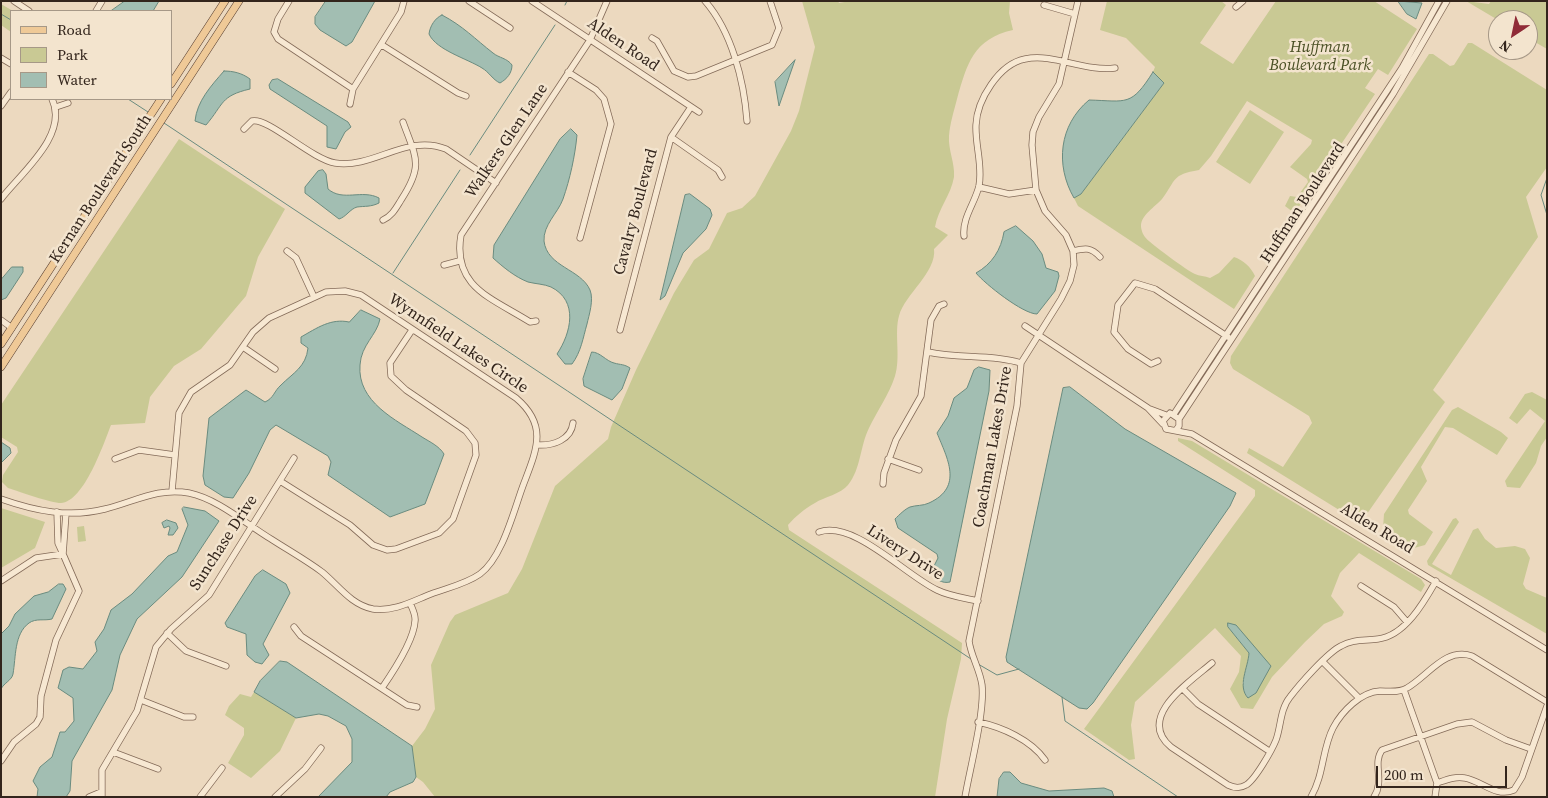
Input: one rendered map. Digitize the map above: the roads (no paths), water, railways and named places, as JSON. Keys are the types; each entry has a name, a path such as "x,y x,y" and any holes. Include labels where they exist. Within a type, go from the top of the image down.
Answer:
{"main road":[{"path":"172,82 225,1"},
{"name":"Kernan Boulevard South","path":"1,367 239,1"},
{"name":"Kernan Boulevard South","path":"1,344 160,100"}],"street":[{"path":"14,1 28,10"},
{"path":"289,1 278,19 274,32 278,39 353,88"},
{"path":"350,104 353,88 401,12 404,1"},
{"path":"469,1 510,28"},
{"name":"Alden Road","path":"532,1 699,112"},
{"name":"Walkers Glen Lane","path":"459,261 461,235 590,40 607,1"},
{"path":"705,1 721,24 734,61 742,86 747,121"},
{"path":"652,38 657,41 674,71 680,76 696,76 765,50 776,39 779,28 770,1"},
{"path":"1078,1 1059,84 1039,116 1033,132 1032,146 1036,190 1044,210 1066,235 1073,251 1086,248 1093,250 1100,257"},
{"path":"1236,7 1243,1"},
{"name":"Huffman Boulevard","path":"1176,430 1178,418 1228,337 1402,68 1439,1"},
{"name":"Huffman Boulevard","path":"1228,337 1393,94 1447,1"},
{"path":"1044,5 1075,14"},
{"path":"382,44 458,93 466,96"},
{"path":"964,236 963,228 979,187 976,122 994,80 1009,64 1038,57 1101,70 1115,68"},
{"path":"568,72 596,90 604,99 611,124 580,238"},
{"path":"1,106 10,93"},
{"path":"1,199 51,137 56,121 56,107 52,100"},
{"path":"56,107 68,103"},
{"name":"Cavalry Boulevard","path":"620,330 671,137 691,107"},
{"path":"244,129 252,121 263,122 313,155 337,164 351,165 411,146 428,145 446,149 496,183"},
{"path":"383,220 390,215 416,174 416,162 403,122"},
{"path":"671,137 718,170 722,177"},
{"path":"979,187 1009,194 1036,190"},
{"path":"287,250 296,258 314,297"},
{"name":"Coachman Lakes Drive","path":"978,722 982,687 970,643 1017,406 1021,363 1039,336 1070,281 1074,264 1073,251"},
{"path":"444,265 459,261 468,280 477,289 530,322 536,321"},
{"path":"1158,361 1151,364 1128,349 1114,332 1118,305 1135,283 1154,288 1228,337"},
{"name":"Wynnfield Lakes Circle","path":"2,499 21,507 80,513 104,509 143,496 172,491 200,496 251,526 322,572 362,605 385,609 470,580 488,566 502,542 537,445 535,423 521,402 356,294 334,290 314,297 265,321 253,332 230,366 198,386 186,398 180,412 172,491"},
{"path":"883,484 888,459 896,440 921,396 931,320 939,306 944,304"},
{"path":"1,320 12,328"},
{"path":"1025,326 1148,408 1178,418"},
{"path":"280,482 350,525 380,548 396,549 439,533 447,527 464,491 475,459 476,447 471,436 465,430 406,390 391,376 390,363 412,330"},
{"path":"243,347 275,368"},
{"path":"928,352 967,358 992,357 1021,363"},
{"path":"1148,408 1163,424 1166,415"},
{"name":"Alden Road","path":"1178,418 1192,434"},
{"path":"537,445 555,444 562,440 570,432 574,423"},
{"name":"Alden Road","path":"1163,424 1169,431 1176,430 1192,434 1547,650"},
{"path":"116,459 139,450 175,455"},
{"name":"Sunchase Drive","path":"101,795 102,770 114,752 141,700 156,647 167,633 209,596 294,458"},
{"path":"888,459 919,470"},
{"path":"1,761 18,738 36,724 40,717 41,696 56,640 79,591 58,543 57,512"},
{"path":"63,554 66,513"},
{"name":"Livery Drive","path":"819,532 827,529 846,532 939,591 978,601"},
{"path":"1,580 36,558 63,554"},
{"path":"1212,663 1165,706 1160,718 1160,726 1164,739 1171,747 1228,785 1236,788 1244,786 1257,772 1275,742 1286,701 1323,662 1341,645 1354,641 1382,638 1407,622 1416,615 1436,581"},
{"path":"1361,586 1394,607 1407,622"},
{"path":"382,688 394,671 414,629 415,616 410,602"},
{"path":"294,627 300,636 407,705 418,707"},
{"path":"167,633 186,651 226,666"},
{"path":"1311,797 1320,780 1333,729 1359,698 1371,692 1404,690 1447,657 1459,653 1472,656 1547,704 1517,788 1511,792 1500,793 1466,778 1453,778 1437,783"},
{"path":"1323,662 1359,698"},
{"path":"1183,689 1198,704 1269,751"},
{"path":"1404,690 1437,783 1435,797"},
{"path":"141,700 184,717 193,717"},
{"path":"966,797 978,722 1004,729 1040,753 1044,760"},
{"path":"1374,797 1380,775 1377,760 1382,750 1456,724 1472,722 1506,740 1531,749"},
{"path":"276,797 305,769 321,748"},
{"path":"114,752 158,769"},
{"path":"200,797 222,768"},
{"path":"89,797 101,795"}],"water":[{"path":"125,1 159,1 154,10 112,10"},
{"path":"326,1 375,1 352,42 346,46 320,30 315,24 315,17"},
{"path":"1398,1 1422,3 1416,19 1407,14"},
{"path":"442,15 463,28 495,55 510,63 512,68 507,78 500,83 482,68 438,45 429,34 435,20"},
{"path":"795,60 779,106 775,82"},
{"path":"224,71 244,75 250,79 250,89 233,95 223,102 206,125 195,121 202,100"},
{"path":"1153,72 1164,83 1081,194 1074,198 1064,172 1062,159 1066,133 1071,121 1089,100 1120,101 1133,97"},
{"path":"278,79 348,122 351,127 345,132 336,149 327,147 327,126 270,89 269,85 272,80"},
{"path":"571,129 577,135 570,175 561,204 548,224 544,241 546,250 551,257 586,283 592,298 580,350 572,364 565,364 557,354 569,327 569,309 566,300 551,287 528,282 509,272 493,258 494,245 560,139"},
{"path":"323,170 326,174 328,189 334,193 340,195 373,196 379,198 379,203 352,209 339,219 305,193 305,187 318,171"},
{"path":"690,194 710,209 712,215 706,229 683,253 665,296 660,300 685,195"},
{"path":"1016,226 1033,241 1042,254 1046,268 1058,272 1059,276 1055,291 1037,314 1014,304 987,284 976,273 995,256 1001,245 1004,232"},
{"path":"12,267 23,267 23,272 6,298 1,300 1,280"},
{"path":"361,310 380,319 363,352 360,365 361,378 371,400 390,417 434,444 444,454 425,504 390,517 328,475 331,462 328,456 276,425 270,430 249,473 233,498 224,497 205,485 203,476 209,418 246,390 265,402 268,400 305,360 308,348 301,343 301,337 318,327 336,321 349,322"},
{"path":"592,352 598,353 611,362 630,368 622,389 612,400 584,386 583,379"},
{"path":"979,367 990,370 989,391 950,582 942,582 931,572 938,558 937,554 898,528 895,519 910,507 929,503 940,496 946,489 950,480 950,471 937,433 948,416 954,398 967,388 974,370"},
{"path":"1070,387 1125,429 1236,493 1230,506 1087,709 1079,708 1007,662 1006,657 1063,388"},
{"path":"1,442 10,448 11,453 1,463"},
{"path":"184,507 205,511 219,521 182,577 137,619 120,655 112,690 72,761 70,791 66,797 37,797 38,789 33,781 40,767 52,757 60,732 65,732 74,721 73,698 58,688 63,670 69,667 83,669 97,651 95,642 104,629 111,610 132,594 168,556 177,552 188,525 182,509"},
{"path":"167,520 176,523 178,528 173,535 168,535 169,526 164,528 162,523"},
{"path":"263,570 286,584 290,593 263,644 269,655 262,664 255,662 247,655 246,634 227,627 225,623 255,576"},
{"path":"59,584 63,584 66,589 52,619 34,621 24,628 16,646 12,676 1,689 1,634 9,626 15,614 34,596 48,592"},
{"path":"1228,623 1236,625 1271,666 1256,693 1248,698 1243,688 1243,682 1249,653 1228,627"},
{"path":"280,661 287,662 412,746 416,777 413,782 390,792 386,797 318,797 352,762 352,739 346,726 328,716 319,714 296,718 254,692 260,681"},
{"path":"1004,772 1010,772 1021,783 1049,791 1104,788 1112,791 1114,797 997,797 999,779"}],"waterway":[{"path":"565,5 567,1"},
{"path":"1,14 10,19"},
{"path":"470,155 555,25"},
{"path":"130,100 148,112"},
{"path":"164,123 971,659"},
{"path":"393,273 460,170"},
{"path":"1547,178 1541,195 1547,215"},
{"path":"978,664 997,675 1019,669"},
{"path":"1062,697 1065,721 1178,797"}],"park label":[{"name":"Huffman Boulevard Park","path":"1320,57"}]}
